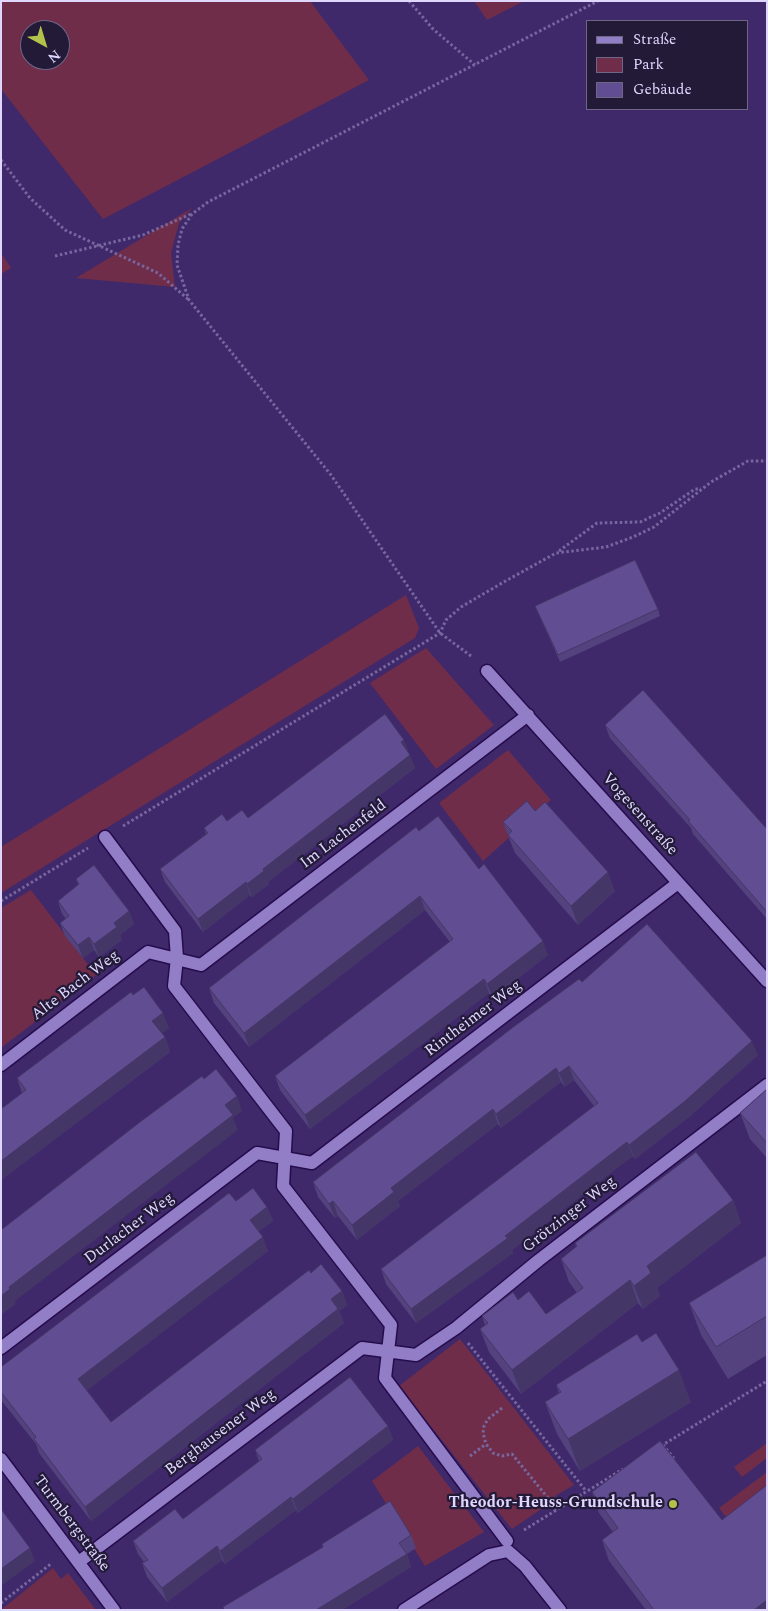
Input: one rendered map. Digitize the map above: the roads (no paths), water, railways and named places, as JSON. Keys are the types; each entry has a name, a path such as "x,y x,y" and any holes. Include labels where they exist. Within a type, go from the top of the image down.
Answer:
{"street":[{"name":"Vogesenstraße","path":"488,671 767,981"},
{"name":"Im Lachenfeld","path":"176,958 201,965 528,715"},
{"path":"105,838 175,931 174,986 286,1131 283,1186 391,1325 384,1378 508,1546 560,1610"},
{"name":"Rintheimer Weg","path":"284,1158 312,1163 678,883"},
{"name":"Alte Bach Weg","path":"1,1064 148,952 176,958"},
{"name":"Grötzinger Weg","path":"388,1351 416,1355 456,1328 533,1264 767,1085"},
{"name":"Durlacher Weg","path":"1,1348 257,1153 284,1158"},
{"name":"Berghausener Weg","path":"80,1561 362,1348 388,1351"},
{"name":"Turmbergstraße","path":"1,1459 80,1561 114,1610"},
{"path":"404,1610 489,1555 508,1546"}],"place":[{"name":"Theodor-Heuss-Grundschule","path":"673,1504"}]}
